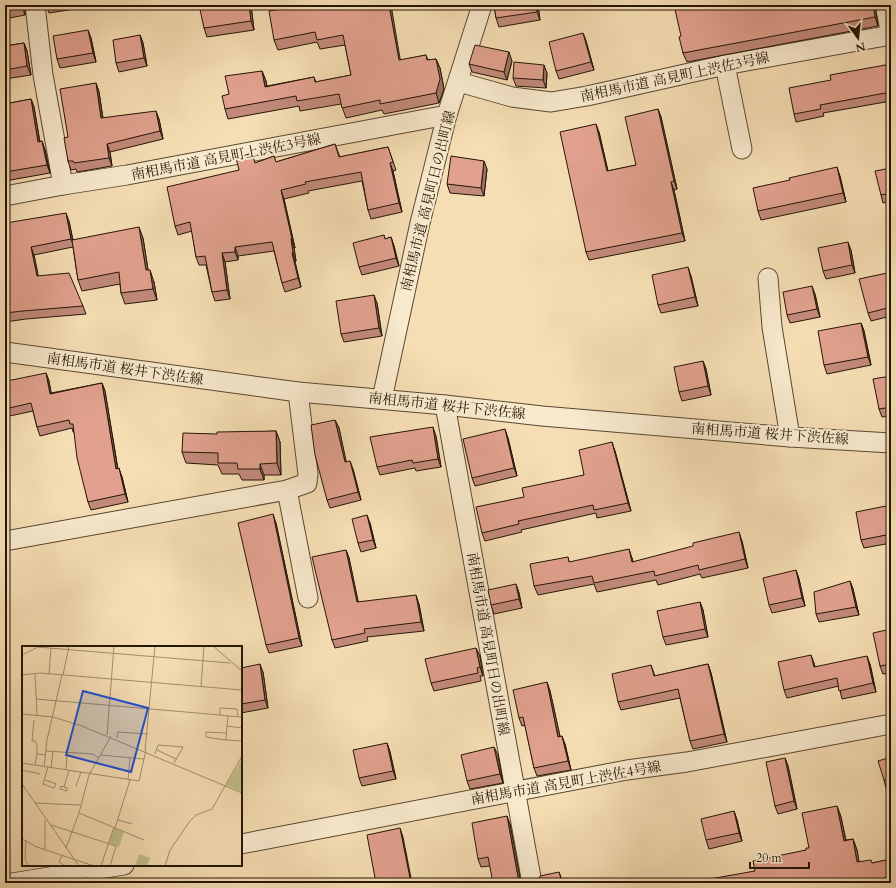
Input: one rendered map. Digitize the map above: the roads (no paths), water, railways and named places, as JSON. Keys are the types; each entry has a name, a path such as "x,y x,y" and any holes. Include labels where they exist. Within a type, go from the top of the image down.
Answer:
{"street":[{"path":"35,5 43,75 63,185"},
{"name":"南相馬市道 高見町日の出町線","path":"382,399 420,223 448,115 482,5"},
{"path":"885,5 891,35"},
{"name":"南相馬市道 高見町上渋佐3号線","path":"459,82 512,97 551,102 587,96 725,65 891,35"},
{"path":"725,65 742,149"},
{"name":"南相馬市道 高見町上渋佐3号線","path":"5,196 127,175 448,115"},
{"path":"768,278 772,327 790,437"},
{"name":"南相馬市道 桜井下渋佐線","path":"5,352 298,392 445,405 542,416 790,437 891,443"},
{"path":"5,540 286,490 307,483 308,474 298,392"},
{"name":"南相馬市道 高見町日の出町線","path":"445,405 532,883"},
{"path":"286,490 308,598"},
{"name":"南相馬市道 高見町上渋佐4号線","path":"242,844 627,770 687,762 891,724"},
{"path":"12,883 118,866"}]}
